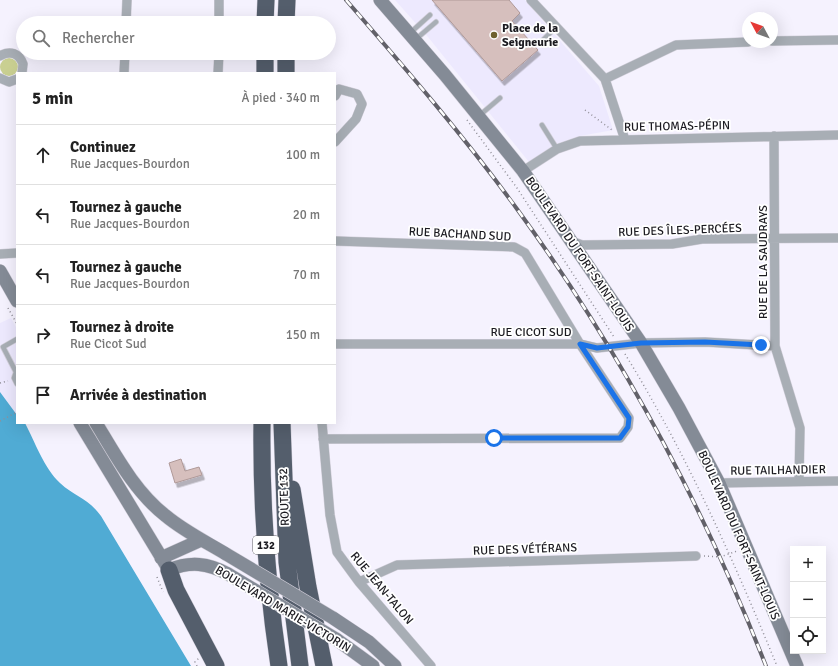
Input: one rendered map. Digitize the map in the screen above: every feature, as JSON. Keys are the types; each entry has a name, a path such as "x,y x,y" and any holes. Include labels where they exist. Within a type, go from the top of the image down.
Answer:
{"highway":[{"path":"266,0 266,16"},
{"path":"286,16 287,0"},
{"path":"265,60 265,72"},
{"path":"286,60 286,72"},
{"name":"ROUTE 132","path":"262,424 263,500 267,566 279,666"},
{"path":"282,430 301,537 308,587 324,666"},
{"name":"ROUTE 132","path":"282,430 287,562 300,666"},
{"path":"165,564 176,590 216,666"}],"street":[{"path":"126,16 127,0"},
{"path":"219,16 220,0"},
{"name":"BOULEVARD DU FORT-SAINT-LOUIS","path":"380,0 479,116 523,171 641,343 679,408 719,483 797,666"},
{"path":"531,0 605,79 624,140"},
{"path":"778,41 838,40"},
{"path":"605,79 676,45 742,42"},
{"path":"0,56 10,53 16,55"},
{"path":"20,60 23,64 22,72"},
{"path":"124,72 125,60"},
{"path":"218,72 219,60"},
{"path":"0,78 9,82 16,79"},
{"path":"336,94 339,89 357,94 362,104 356,119 336,141"},
{"name":"RUE THOMAS-PÉPIN","path":"523,171 557,148 580,141 838,135"},
{"name":"RUE DE LA SAUDRAYS","path":"774,136 776,239 775,346 800,428 800,481"},
{"name":"RUE DES ÎLES-PERCÉES","path":"571,241 582,245 672,244 702,239 838,238"},
{"name":"RUE BACHAND SUD","path":"323,439 620,438 628,427 629,418 580,344 525,253 514,247 336,241"},
{"path":"0,254 16,253"},
{"path":"0,271 16,299"},
{"name":"RUE CICOT SUD","path":"336,344 580,344 597,348 641,343 705,342 775,346"},
{"path":"81,424 165,564 201,540"},
{"name":"BOULEVARD MARIE-VICTORIN","path":"97,424 125,471 149,501 173,522 333,618 369,642 395,666"},
{"name":"RUE JEAN-TALON","path":"322,424 330,515 337,552 359,582 431,666"},
{"name":"RUE TAILHANDIER","path":"719,483 838,481"},
{"name":"RUE DES VÉTÉRANS","path":"359,582 397,565 696,556"},
{"name":"BOULEVARD MARIE-VICTORIN","path":"165,564 182,566 200,564 209,565 228,574 336,639 374,666"}],"lane":[{"path":"412,37 430,16"},
{"path":"412,37 436,22"},
{"path":"543,40 556,27"},
{"path":"479,116 500,98"},
{"path":"542,124 557,148"},
{"path":"16,340 3,347 16,373"}],"path":[{"path":"585,110 624,140"},
{"path":"0,383 8,381"},
{"path":"0,421 16,413"},
{"path":"696,556 720,557 747,547"},
{"path":"197,666 195,662 199,658"}],"shaded area":[{"path":"395,0 525,0 599,86 613,130 580,136 553,146 529,162 428,37"},
{"path":"11,318 16,327 16,414 0,392 0,323"}],"green space":[{"path":"9,58 15,61 18,67 15,73 9,76 3,73 0,67 3,61"}],"water":[{"path":"0,392 16,414 16,424 25,424 40,454 54,477 65,488 91,505 101,516 191,666 0,666"}],"building":[{"name":"Place de la Seigneurie","path":"432,0 509,0 520,13 512,21 538,50 502,81"},
{"path":"181,459 185,471 199,467 202,475 175,483 169,463"}],"railway":[{"path":"346,0 434,103 497,182 554,262 590,317 624,373 686,488 715,546 766,666"}],"place":[{"name":"Place de la Seigneurie","path":"494,35"}],"route":[{"path":"494,438 620,438 628,427 629,418 580,344 597,348 641,343 705,342 761,345"}]}
